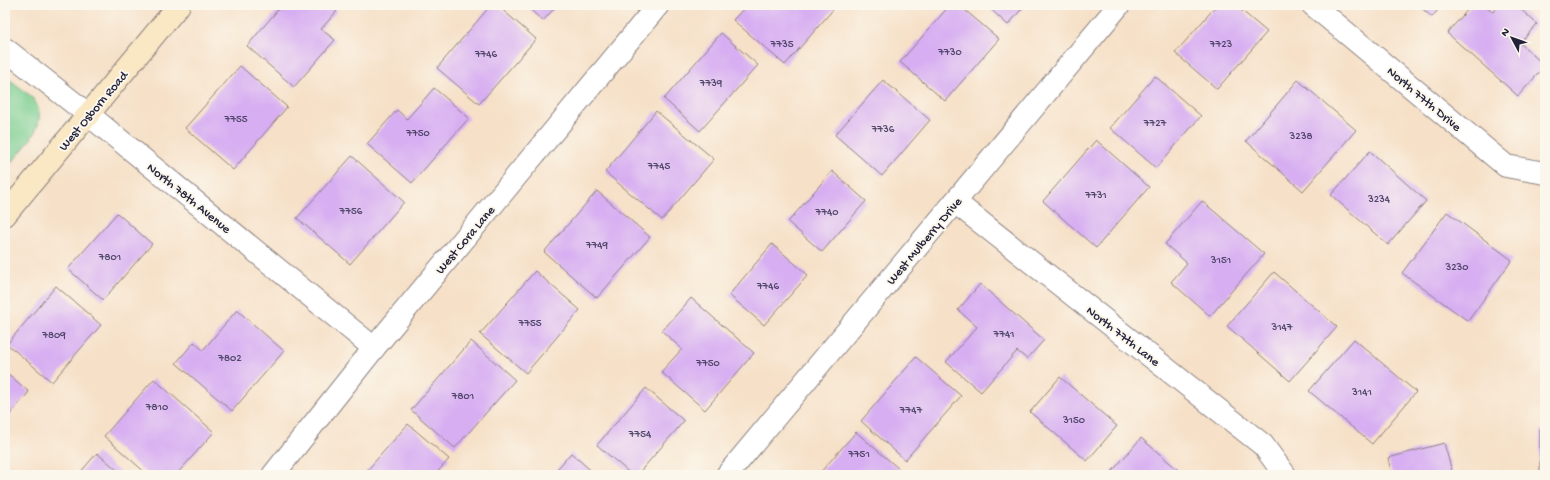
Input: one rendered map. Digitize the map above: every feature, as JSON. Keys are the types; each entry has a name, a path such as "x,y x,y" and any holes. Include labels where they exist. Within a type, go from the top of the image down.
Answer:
{"street":[{"name":"West Osborn Road","path":"5,216 179,5"},
{"name":"West Cora Lane","path":"274,475 374,348 658,5"},
{"name":"West Mulberry Drive","path":"727,475 1119,5"},
{"name":"North 77th Drive","path":"1314,5 1506,166 1545,173"},
{"name":"North 78th Avenue","path":"5,49 374,348"},
{"name":"North 77th Lane","path":"955,202 1263,445 1285,475"}],"green space":[{"path":"5,76 34,100 39,109 39,119 37,128 26,146 5,170"}],"building":[{"path":"282,5 330,5 337,11 321,29 335,40 294,87 247,46"},
{"path":"491,5 497,5 536,39 479,104 437,68"},
{"path":"525,5 557,5 543,21"},
{"path":"747,5 837,5 785,65 733,20"},
{"path":"950,5 959,5 999,39 945,101 900,62"},
{"path":"986,5 1025,5 1008,25"},
{"path":"1217,5 1235,5 1267,32 1217,89 1175,53"},
{"path":"1418,5 1442,5 1432,17"},
{"path":"1472,5 1485,5 1493,12 1499,5 1516,5 1537,24 1520,43 1545,66 1518,96 1447,33"},
{"path":"721,33 758,65 700,131 664,99"},
{"path":"240,66 287,107 233,170 185,128"},
{"path":"1155,76 1201,116 1156,168 1110,128"},
{"path":"883,80 930,120 882,176 835,135"},
{"path":"1298,80 1356,130 1303,191 1246,141"},
{"path":"434,88 469,118 412,183 367,144 397,110 407,119"},
{"path":"656,111 714,159 662,220 605,172"},
{"path":"1096,140 1149,187 1096,248 1043,201"},
{"path":"1370,151 1426,201 1388,245 1331,195"},
{"path":"352,156 404,202 350,264 297,218"},
{"path":"832,171 866,201 822,252 788,222"},
{"path":"597,191 650,237 597,298 544,252"},
{"path":"1202,201 1264,254 1210,316 1171,282 1187,263 1165,244"},
{"path":"1447,212 1512,260 1468,321 1402,273"},
{"path":"117,213 152,244 103,300 68,269"},
{"path":"772,244 808,275 764,325 729,295"},
{"path":"535,271 580,310 526,373 480,334"},
{"path":"1274,272 1337,327 1290,381 1227,326"},
{"path":"980,284 1044,340 1027,359 1017,351 981,392 946,362 977,327 958,310"},
{"path":"56,286 101,325 52,382 7,344"},
{"path":"691,298 754,353 705,410 661,372 682,349 662,331"},
{"path":"237,310 284,351 232,411 176,363 194,342 203,350"},
{"path":"1354,339 1416,392 1372,444 1309,391"},
{"path":"471,341 515,380 455,448 411,410"},
{"path":"916,357 961,396 905,460 861,421"},
{"path":"5,371 29,392 5,420"},
{"path":"1060,377 1117,426 1087,461 1030,412"},
{"path":"154,379 214,432 176,475 148,475 104,436"},
{"path":"646,388 684,421 637,475 632,475 597,445"},
{"path":"408,424 449,459 435,475 363,475"},
{"path":"1540,430 1545,430 1545,475 1540,475"},
{"path":"856,432 906,475 818,475"},
{"path":"1141,438 1184,475 1109,475"},
{"path":"1444,443 1453,475 1392,475 1388,458"},
{"path":"97,453 123,475 78,475"},
{"path":"571,453 596,475 552,475"}]}
